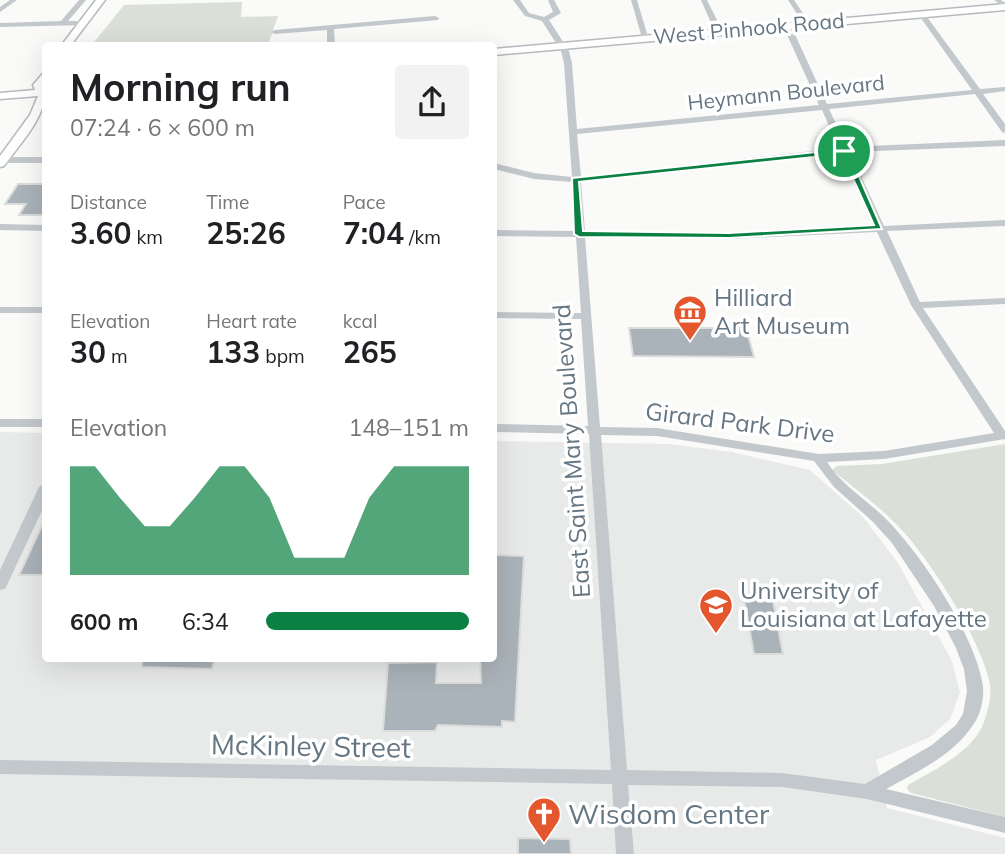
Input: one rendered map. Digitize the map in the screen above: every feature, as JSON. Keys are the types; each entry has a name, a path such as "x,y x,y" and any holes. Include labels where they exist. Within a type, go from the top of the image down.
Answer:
{"main road":[{"path":"68,42 101,0"},
{"path":"81,42 113,0"},
{"name":"West Pinhook Road","path":"497,52 1005,6"},
{"path":"82,23 95,23"},
{"path":"0,96 42,92"},
{"path":"1,161 35,115 42,97"},
{"path":"26,128 42,121"}],"street":[{"path":"0,10 14,0"},
{"path":"63,23 83,0"},
{"path":"516,0 527,15 545,19 557,13 551,0"},
{"path":"634,0 646,38"},
{"path":"704,0 719,32"},
{"path":"792,0 799,13 811,24"},
{"path":"997,0 1005,6"},
{"path":"922,14 1005,130"},
{"path":"275,32 435,18"},
{"path":"545,19 562,46"},
{"path":"0,25 82,23"},
{"path":"787,26 916,305 1003,435"},
{"path":"330,27 331,42"},
{"name":"East Saint Mary Boulevard","path":"562,46 568,63 625,854"},
{"name":"Heymann Boulevard","path":"572,132 1005,89"},
{"path":"497,167 534,176 575,180 877,146 1005,142"},
{"path":"844,151 882,154 1005,150"},
{"path":"1,161 42,160"},
{"path":"497,233 729,236 1005,223"},
{"path":"0,228 42,228"},
{"path":"916,305 1005,301"},
{"path":"0,310 42,310"},
{"path":"497,315 585,316"},
{"path":"0,423 42,423"},
{"name":"Girard Park Drive","path":"497,428 593,429 681,434 819,458 884,455 1003,435"},
{"path":"819,458 830,476 860,501 903,548 965,652 975,686 969,719 947,743 867,792"},
{"path":"2,576 42,495"},
{"name":"McKinley Street","path":"0,767 782,780 867,792 1005,825"}],"shaded area":[{"path":"242,2 241,17 278,16 269,42 94,42 124,5"},
{"name":"University of Louisiana at Lafayette","path":"0,432 42,433 42,662 497,662 497,441 668,444 732,452 810,470 863,517 898,563 952,661 960,693 950,719 930,737 876,760 887,808 1005,838 1005,854 0,854"},
{"path":"1005,444 1005,817 911,793 907,789 908,785 959,753 976,736 987,712 990,685 969,629 919,551 872,502 832,470 837,466 882,464"}],"building":[{"path":"18,184 42,184 42,215 19,215 26,204 5,204"},
{"name":"Hilliard Art Museum","path":"629,328 746,328 754,357 633,356"},
{"path":"42,526 42,575 19,575"},
{"path":"497,555 524,556 515,722 502,721 502,727 438,725 435,731 383,731 388,663 437,662 436,683 481,683 480,662 497,662"},
{"path":"743,594 772,595 783,654 754,654"},
{"path":"142,662 214,662 212,669 142,667"},
{"name":"Wisdom Center","path":"518,838 570,839 571,854 518,854"}],"place":[{"name":"Hilliard Art Museum","path":"690,342"},
{"name":"University of Louisiana at Lafayette","path":"716,635"},
{"name":"Wisdom Center","path":"544,844"}],"route":[{"path":"844,151 879,228 729,236 579,234 575,180 844,151"}]}
